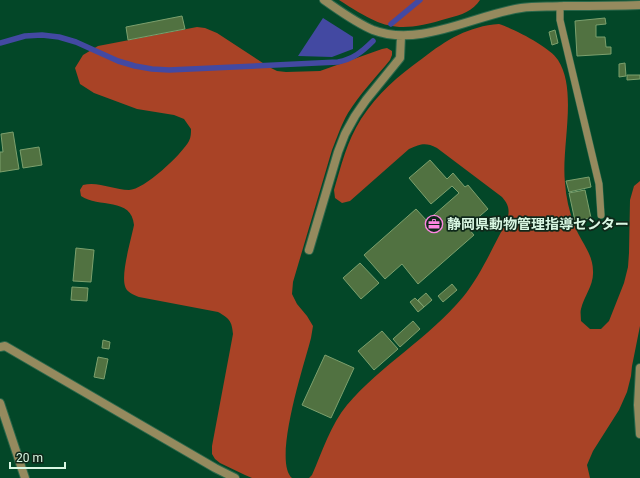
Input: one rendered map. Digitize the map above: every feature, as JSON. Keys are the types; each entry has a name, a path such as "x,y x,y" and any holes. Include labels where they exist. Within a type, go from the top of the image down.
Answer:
{"street":[{"path":"324,0 360,24 373,30 401,36 416,35 508,11 537,7 640,5"},
{"path":"309,250 338,152 345,134 366,100 400,58 401,36"},
{"path":"0,347 5,346 234,478"},
{"path":"640,368 638,405 640,434"},
{"path":"0,403 25,478"}],"lane":[{"path":"560,6 560,20 599,184 601,215"}],"shaded area":[{"path":"339,0 480,0 470,10 458,15 431,23 403,27 380,23 354,10"},
{"path":"323,18 353,37 353,49 332,57 298,56"},
{"path":"499,24 522,34 548,50 558,60 564,73 568,103 564,169 565,188 572,219 591,258 593,276 582,304 581,312 581,321 590,329 601,329 609,321 624,283 628,267 630,200 634,186 640,181 640,326 627,392 619,410 593,451 587,465 590,478 309,478 312,475 336,421 347,405 375,377 435,326 463,297 481,270 507,221 508,214 507,205 502,197 437,148 426,144 409,149 350,201 342,203 335,198 334,190 348,145 356,127 374,101 405,71 440,45 458,35 488,25"},
{"path":"197,27 205,28 217,33 277,71 320,71 382,49 387,48 392,51 390,60 358,99 348,113 341,127 332,150 293,282 292,294 297,304 313,326 297,388 288,433 286,452 287,468 292,478 252,478 220,463 215,459 212,454 212,446 233,334 231,323 225,316 218,312 139,297 129,292 125,286 124,273 134,225 132,216 127,210 121,207 113,204 88,200 81,196 80,190 83,185 94,184 129,190 144,184 153,178 179,154 191,136 191,129 184,119 174,115 137,109 94,93 80,84 75,68 83,55 98,46"}],"building":[{"path":"182,16 185,29 128,40 126,27"},
{"path":"605,18 606,24 596,25 596,37 605,37 606,47 611,47 611,54 577,56 575,21"},
{"path":"555,30 558,43 552,45 549,32"},
{"path":"625,63 626,76 619,77 619,64"},
{"path":"627,75 640,75 640,79 627,80"},
{"path":"13,132 19,169 0,172 0,152 3,152 1,134"},
{"path":"39,147 42,165 23,168 20,150"},
{"name":"静岡県動物管理指導センター","path":"430,160 447,179 453,173 465,187 468,185 488,209 467,227 474,235 418,284 402,264 385,279 364,255 416,209 427,221 459,193 452,186 431,204 409,178"},
{"path":"589,177 591,187 569,192 566,181"},
{"path":"585,190 591,218 575,221 569,193"},
{"path":"76,248 94,250 91,282 73,281"},
{"path":"360,263 379,283 361,299 343,278"},
{"path":"452,284 457,290 443,302 438,296"},
{"path":"72,287 88,288 87,301 71,300"},
{"path":"426,293 432,300 424,307 418,300"},
{"path":"415,298 424,307 418,312 410,302"},
{"path":"413,321 420,329 400,347 393,339"},
{"path":"382,331 398,349 374,370 358,351"},
{"path":"103,340 110,342 109,349 102,348"},
{"path":"325,355 354,368 331,418 302,405"},
{"path":"98,357 108,359 104,379 94,377"}],"waterway":[{"path":"391,24 420,0"},
{"path":"0,43 25,36 42,35 59,37 76,42 118,61 135,66 169,70 338,62 357,54 373,41"}],"place":[{"name":"静岡県動物管理指導センター","path":"434,224"}]}
